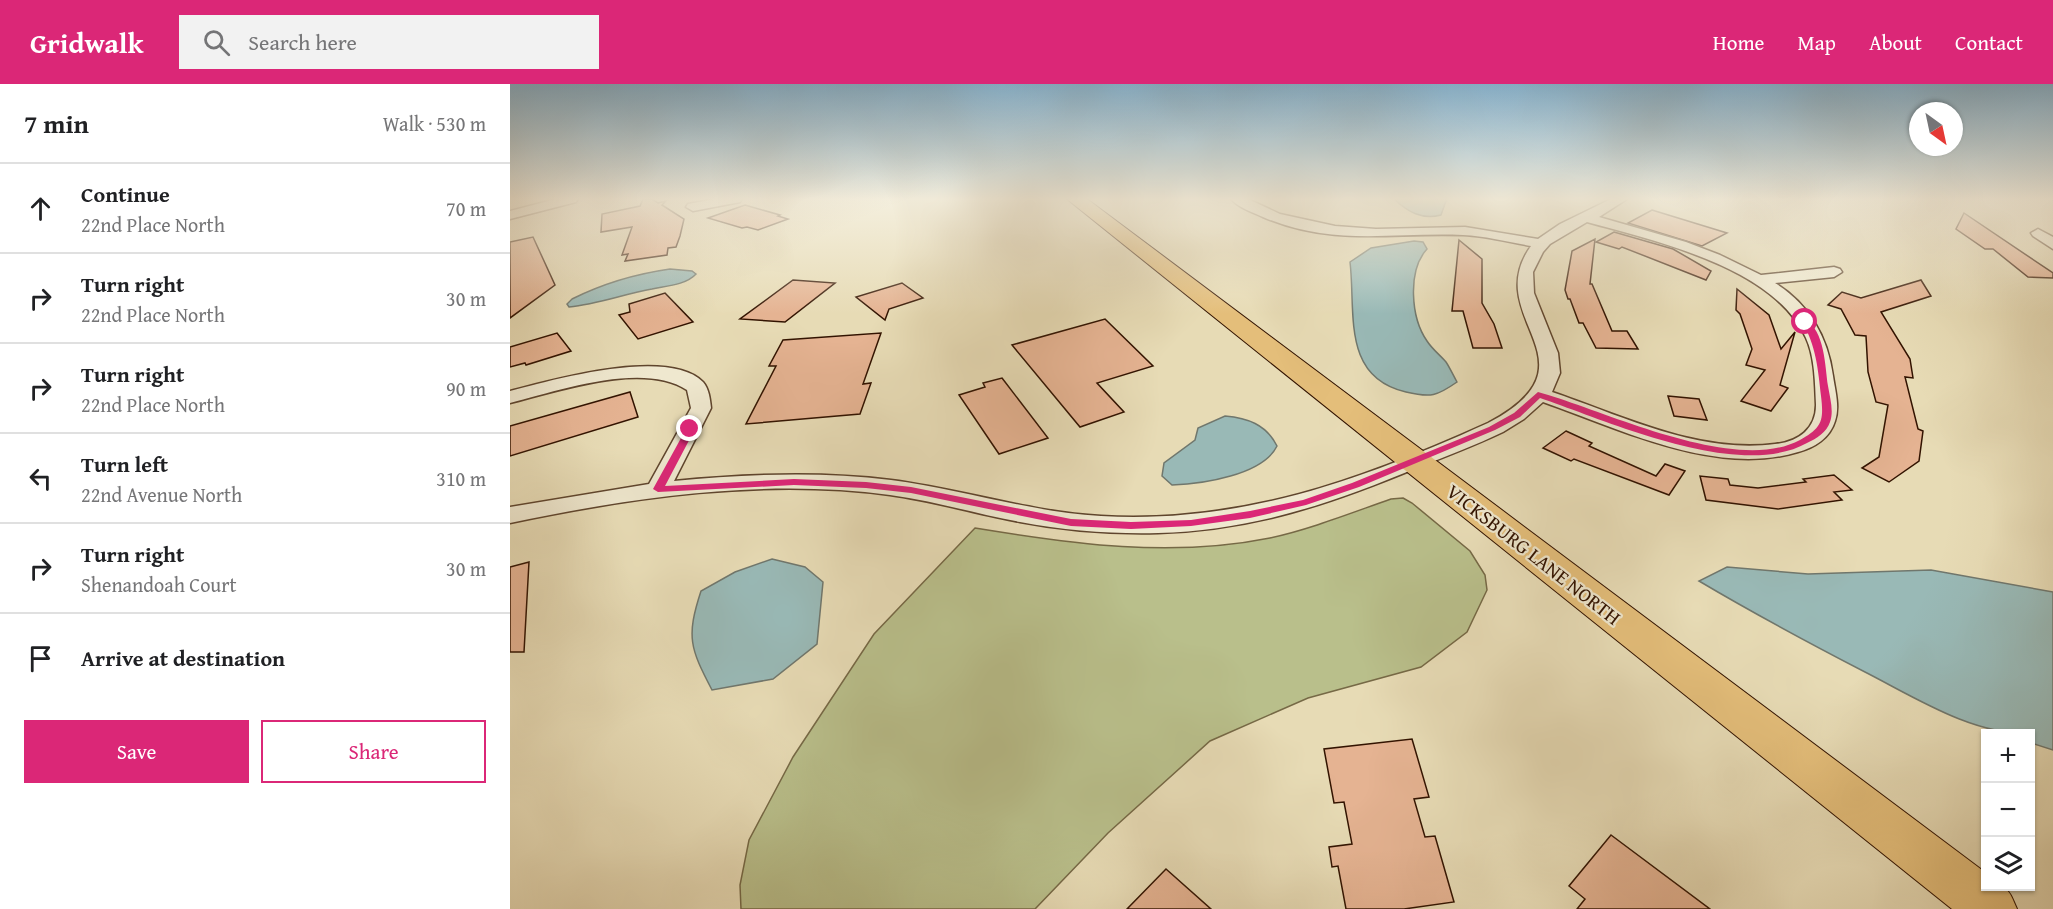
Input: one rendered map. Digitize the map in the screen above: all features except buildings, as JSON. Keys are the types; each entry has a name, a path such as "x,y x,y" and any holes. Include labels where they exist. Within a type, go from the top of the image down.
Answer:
{"main road":[{"name":"VICKSBURG LANE NORTH","path":"1126,238 1992,909"}],"street":[{"path":"1510,238 1542,244"},
{"path":"510,515 658,489 794,482 866,485 911,490 1071,522 1131,525 1191,523 1250,515 1306,502 1414,461 1492,428 1517,415 1538,394 1546,382 1551,364 1548,347 1528,308 1524,288 1526,269 1542,244 1551,238"},
{"path":"1538,394 1681,443 1712,449 1744,452 1775,451 1798,445 1815,435 1826,424 1827,410 1820,352 1815,337 1805,322 1777,293 1758,280 1700,252 1652,238"},
{"path":"1758,280 1834,272"},
{"path":"510,397 576,381 634,372 659,373 694,385 700,395 701,408 658,489"}],"green space":[{"path":"1403,498 1470,551 1485,575 1487,590 1467,632 1421,667 1308,698 1210,741 1108,833 1035,909 741,909 740,885 749,840 793,757 874,634 975,528 1085,543 1159,548 1196,547 1270,538 1391,499"}],"water":[{"path":"1414,241 1423,242 1427,249 1416,269 1414,282 1417,320 1427,341 1446,362 1457,382 1439,393 1428,395 1406,392 1385,384 1371,372 1361,357 1353,321 1350,262 1371,248"},
{"path":"670,269 692,271 696,274 687,281 676,284 580,306 569,307 567,304 584,293 608,284 632,276"},
{"path":"1225,416 1241,418 1262,427 1273,438 1277,446 1270,456 1246,471 1230,476 1199,483 1172,485 1162,476 1164,463 1195,440 1198,428"},
{"path":"772,559 805,567 823,582 817,644 773,679 712,690 699,663 693,642 693,620 701,591 735,572"},
{"path":"1727,567 1808,574 1931,570 2053,592 2053,750 2035,744 2035,729 1992,729 1944,713 1781,628 1699,581"}],"route":[{"path":"690,429 658,489 794,482 866,485 911,490 1071,522 1131,525 1191,523 1250,515 1306,502 1355,485 1492,428 1517,415 1536,399 1538,394 1681,443 1744,452 1775,451 1798,445 1815,435 1826,424 1827,410 1820,352 1815,337 1805,322"}]}
